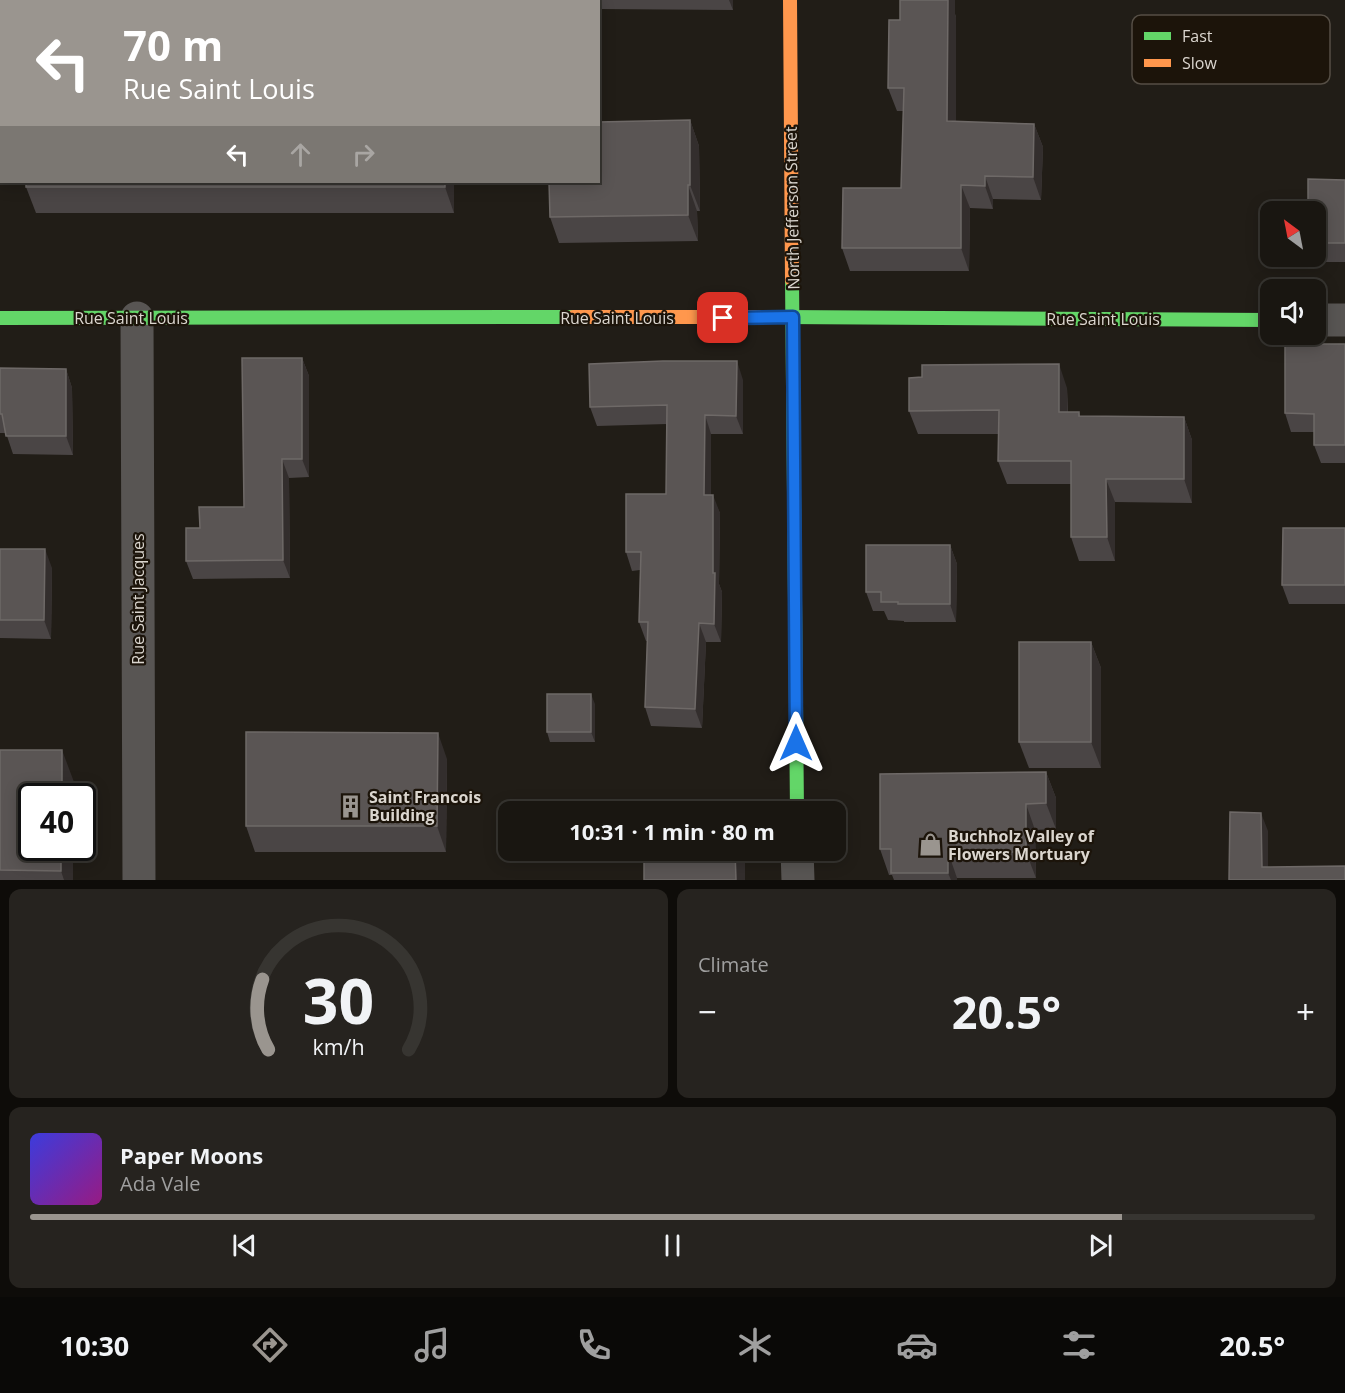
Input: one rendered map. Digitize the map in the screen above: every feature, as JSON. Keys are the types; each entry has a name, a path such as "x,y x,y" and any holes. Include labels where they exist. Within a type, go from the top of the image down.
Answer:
{"street":[{"name":"North Jefferson Street","path":"790,0 797,801"},
{"name":"Rue Saint Louis","path":"0,318 793,317 1260,320"},
{"name":"Rue Saint Jacques","path":"137,318 139,880"},
{"path":"1326,320 1345,320"},
{"path":"797,861 798,880"}],"building":[{"path":"900,0 948,0 947,121 1034,124 1033,177 985,176 985,186 961,185 961,248 842,248 843,188 901,188 904,88 888,88 889,20 900,20"},
{"path":"690,120 688,215 550,217 549,183 600,183 600,122"},
{"path":"1308,179 1345,180 1345,243 1326,243 1326,201 1308,201"},
{"path":"26,183 445,183 445,187 26,187"},
{"path":"1345,344 1345,445 1314,445 1314,414 1285,413 1285,345"},
{"path":"242,358 302,358 302,459 282,459 283,560 186,561 186,528 200,528 199,507 244,507"},
{"path":"737,361 736,416 705,415 704,495 713,495 714,624 699,623 695,709 645,707 648,622 639,622 641,552 626,552 626,494 666,494 667,405 590,407 589,364"},
{"path":"1059,364 1059,412 1079,412 1079,416 1184,417 1184,479 1106,479 1107,537 1071,537 1071,461 998,461 999,410 909,411 909,378 922,377 922,365"},
{"path":"0,368 66,369 66,436 6,436 2,414 0,414"},
{"path":"1283,528 1345,528 1345,585 1282,585"},
{"path":"866,545 950,545 950,604 881,602 881,592 866,592"},
{"path":"0,549 45,549 44,620 0,620"},
{"path":"1019,642 1091,642 1091,742 1019,742"},
{"path":"547,694 591,694 591,732 547,732"},
{"name":"Saint Francois Building","path":"246,732 438,733 437,826 246,826"},
{"path":"0,750 62,750 62,783 18,783 18,861 61,861 61,871 0,870"},
{"path":"1046,772 1046,803 1026,804 1026,852 948,852 948,873 891,873 891,849 880,849 880,774"},
{"path":"1230,812 1261,813 1262,867 1345,866 1345,880 1229,880"},
{"path":"644,861 735,861 736,880 644,880"}],"traffic: fast":[{"path":"792,280 797,801"},
{"path":"0,318 573,317"},
{"path":"783,317 1260,320"}],"traffic: slow":[{"path":"790,0 792,280"},
{"path":"573,317 783,317"}],"place":[{"name":"Saint Francois Building","path":"351,806"},
{"name":"Buchholz Valley of Flowers Mortuary","path":"930,845"}],"route":[{"path":"723,318 793,317 796,743"}]}
